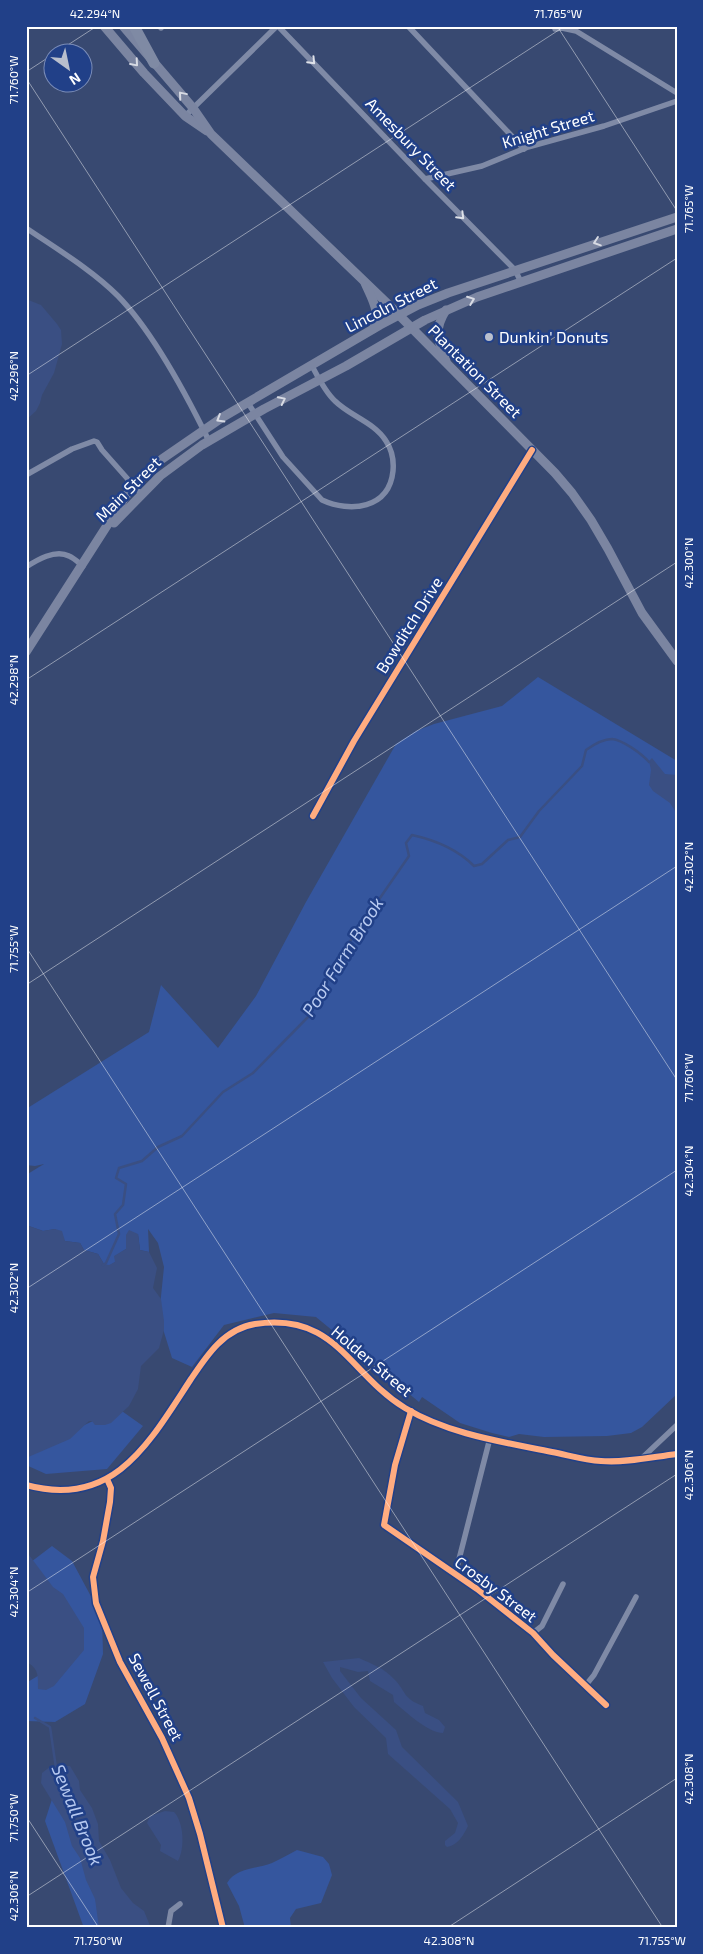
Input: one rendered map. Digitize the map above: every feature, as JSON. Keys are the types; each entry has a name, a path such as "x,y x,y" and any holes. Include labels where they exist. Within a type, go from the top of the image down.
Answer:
{"highway":[{"path":"134,26 154,63"}],"main road":[{"name":"Plantation Street","path":"104,26 144,74 185,116 211,134 364,281 532,450 572,493 608,549 642,613 677,661"},
{"name":"Plantation Street","path":"123,26 193,108 211,134"},
{"name":"Lincoln Street","path":"168,454 203,430 398,315 448,293 621,234 677,217"},
{"path":"658,222 661,234"},
{"name":"Lincoln Street","path":"180,461 209,441 255,414 447,309 677,229"},
{"path":"621,234 625,246"},
{"path":"364,281 376,311 377,318 374,329"},
{"path":"447,309 440,321 438,336 447,364"},
{"name":"Main Street","path":"26,652 133,485 168,454"},
{"name":"Main Street","path":"99,540 141,494 180,461"}],"street":[{"path":"185,116 277,26"},
{"name":"Amesbury Street","path":"277,26 425,180 516,270 521,282"},
{"path":"408,26 524,149"},
{"path":"555,29 562,28 576,32 677,93"},
{"name":"Knight Street","path":"425,180 482,166 524,149 604,126 677,101"},
{"path":"26,228 117,295 132,313 166,364 209,441"},
{"path":"248,403 283,457 322,500 330,504 349,507 368,504 385,493 390,484 393,466 390,449 380,433 334,400 312,366"},
{"path":"26,475 72,449 94,441 97,442 141,494"},
{"name":"Bowditch Drive","path":"312,816 354,741 532,450"},
{"path":"26,567 46,556 62,554 69,556 82,566"},
{"name":"Holden Street","path":"26,1485 50,1491 66,1490 86,1487 107,1479 134,1458 216,1345 235,1330 250,1325 280,1322 312,1329 340,1349 372,1382 393,1399 411,1411 439,1423 490,1438 592,1460 641,1459 677,1454"},
{"name":"Crosby Street","path":"411,1411 395,1465 384,1525 477,1589 533,1633 606,1705"},
{"path":"641,1459 677,1425"},
{"path":"455,1575 490,1438"},
{"name":"Sewell Street","path":"107,1479 111,1488 110,1502 103,1541 93,1577 96,1603 120,1662 162,1738 189,1798 200,1834 222,1928"},
{"path":"533,1633 542,1626 563,1584"},
{"path":"585,1686 594,1675 636,1597"},
{"path":"168,1928 171,1911 180,1904"}],"shaded area":[{"path":"538,677 677,761 677,1394 642,1427 631,1433 607,1436 544,1437 519,1434 509,1437 460,1423 422,1397 419,1402 316,1317 274,1313 224,1325 192,1367 172,1358 159,1316 164,1267 158,1243 148,1229 149,1252 140,1250 138,1234 126,1235 126,1249 115,1256 115,1262 109,1266 104,1264 98,1254 84,1250 80,1243 65,1241 55,1229 43,1231 26,1225 26,1175 44,1164 26,1165 26,1109 149,1032 161,985 218,1048 256,996 306,902 396,744 416,731 434,724 502,706"},
{"path":"119,1409 143,1426 107,1469 46,1474 26,1465 26,1452"},
{"path":"52,1546 72,1561 102,1617 103,1654 85,1704 55,1722 26,1721 26,1683 41,1674 27,1565"},
{"path":"59,1793 123,1928 84,1928 45,1821 52,1799"},
{"path":"297,1850 323,1857 329,1864 332,1875 321,1903 296,1909 290,1918 291,1928 245,1928 239,1906 227,1883 242,1871 272,1863"}],"water":[{"path":"26,299 41,305 57,324 61,330 62,344 54,373 42,395 40,403 36,411 26,420"},
{"path":"652,758 665,774 677,775 677,814 670,803 653,791 649,785 651,770 649,761"},
{"path":"26,1225 43,1231 55,1229 62,1231 65,1241 80,1243 84,1250 98,1254 104,1264 109,1265 115,1262 114,1256 126,1249 126,1235 129,1230 138,1234 140,1250 149,1252 157,1268 153,1288 161,1299 164,1330 159,1348 141,1366 138,1389 129,1406 111,1423 95,1425 92,1421 89,1421 70,1439 26,1458"},
{"path":"26,1551 53,1587 63,1594 84,1628 84,1650 54,1686 46,1690 38,1689 36,1670 26,1662"},
{"path":"359,1658 390,1675 411,1700 423,1706 425,1713 439,1720 445,1727 443,1733 437,1732 417,1721 394,1702 393,1695 370,1681 368,1671 358,1672 340,1667 340,1671 361,1698 396,1730 402,1747 458,1802 468,1826 462,1837 454,1844 447,1847 445,1845 445,1841 455,1833 458,1823 450,1809 388,1754 386,1738 354,1707 332,1678 323,1662"},
{"path":"51,1766 70,1766 79,1781 80,1790 92,1808 98,1824 99,1841 110,1860 121,1888 133,1903 144,1911 151,1928 99,1928 95,1899 86,1880 80,1858 72,1846 65,1822 41,1783 42,1773"},
{"path":"165,1811 174,1812 182,1829 182,1850 178,1861 160,1851 161,1845 147,1823 150,1816"}],"waterway":[{"name":"Poor Farm Brook","path":"103,1265 106,1263 119,1234 115,1214 123,1205 126,1184 116,1178 119,1168 142,1161 158,1147 182,1136 223,1092 253,1073 308,1017 335,963 409,856 406,843 412,835 445,846 474,866 482,864 508,840 520,837 539,811 582,766 586,750 592,746 605,740 616,740 632,748 649,762"},
{"name":"Sewall Brook","path":"35,1718 50,1727 56,1768"}],"cycle path":[{"path":"313,816 354,741 532,450"},
{"path":"26,1485 57,1490 83,1488 106,1479 126,1465 144,1447 160,1426 203,1361 217,1344 234,1331 255,1324 282,1323 305,1327 323,1336 339,1348 386,1394 405,1408 457,1431 582,1459 610,1461 677,1454"},
{"path":"411,1411 395,1465 384,1525 477,1589 533,1633 553,1655 606,1705"},
{"path":"107,1479 111,1488 110,1502 103,1541 93,1577 96,1603 120,1662 162,1738 189,1798 200,1834 223,1928"}],"place":[{"name":"Dunkin' Donuts","path":"489,337"}]}
